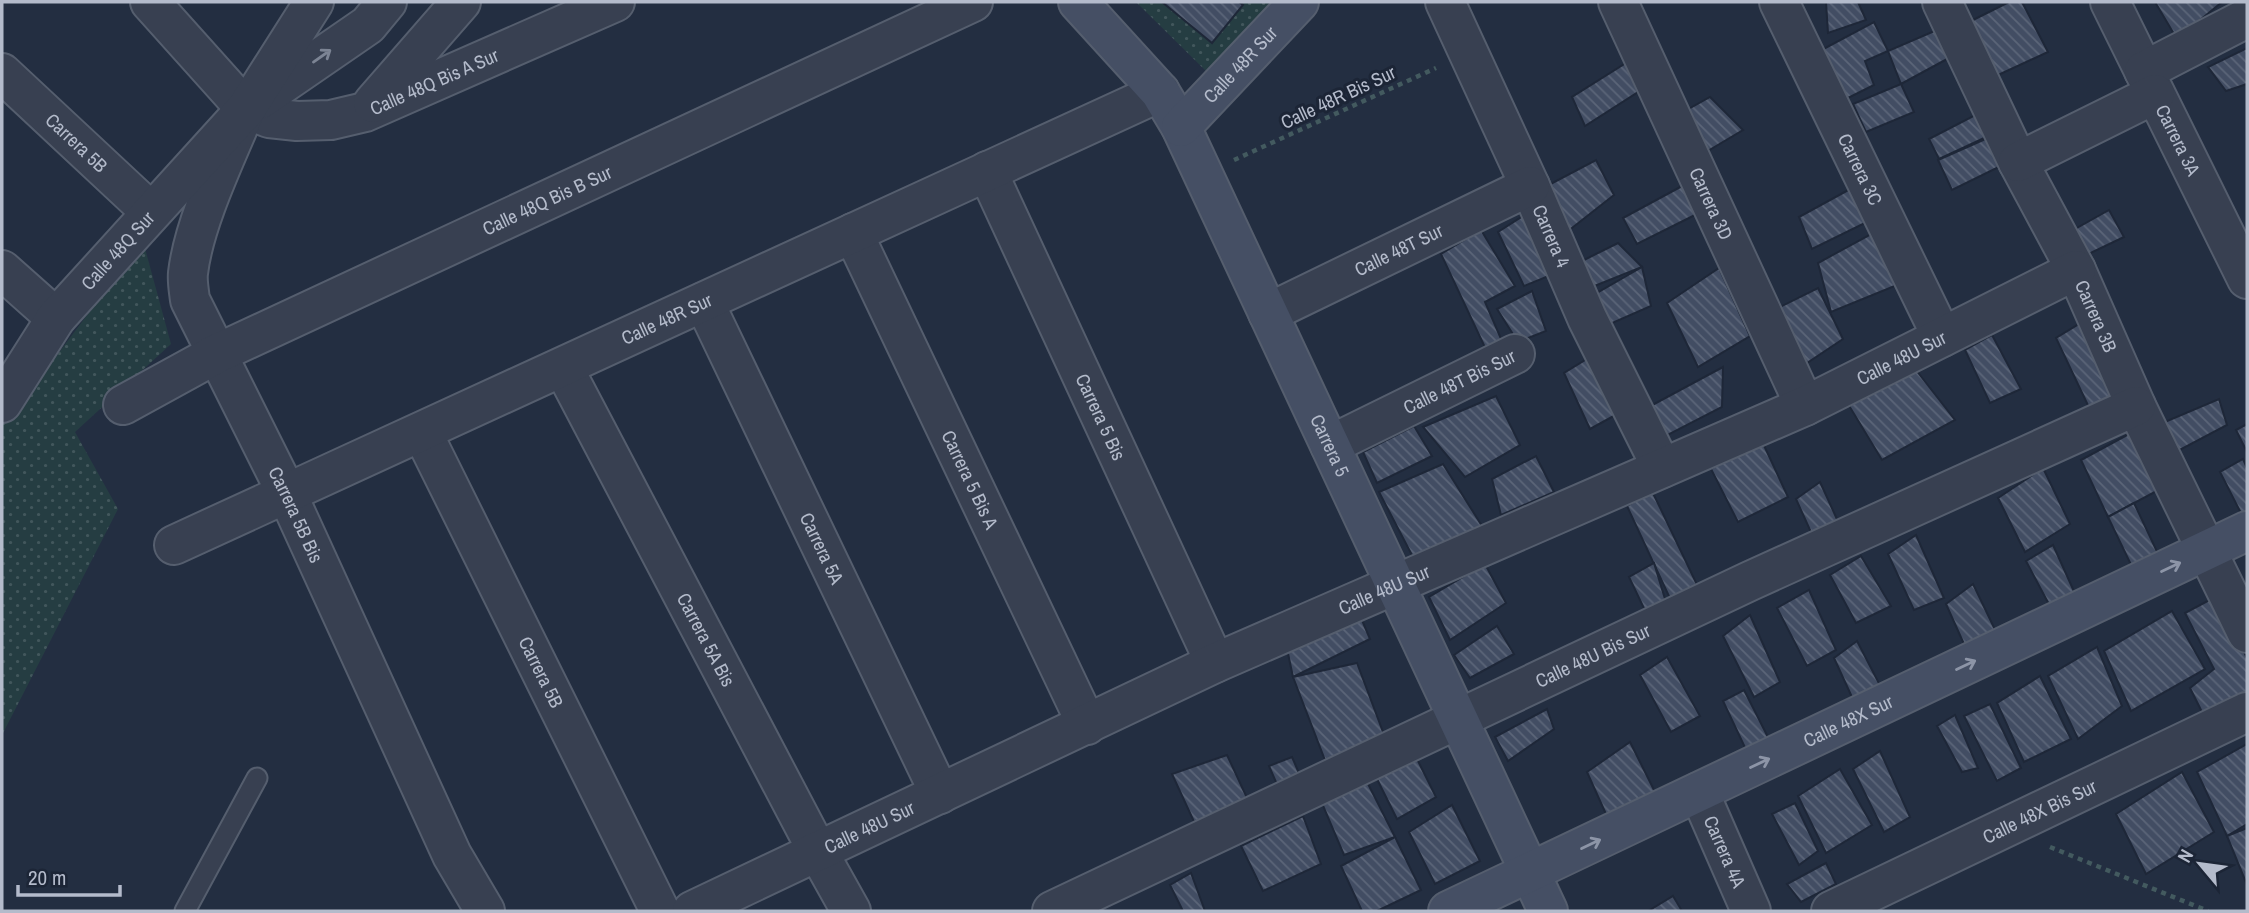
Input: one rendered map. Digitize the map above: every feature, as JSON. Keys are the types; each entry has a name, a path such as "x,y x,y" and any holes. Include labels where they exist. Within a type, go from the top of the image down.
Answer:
{"street":[{"path":"150,2 246,109"},
{"name":"Calle 48Q Sur","path":"2,402 56,318 246,109 314,2"},
{"name":"Calle 48Q Sur","path":"246,109 368,24 387,2"},
{"path":"365,112 461,2"},
{"name":"Calle 48Q Bis A Sur","path":"246,109 269,118 297,121 331,120 365,112 615,2"},
{"name":"Calle 48Q Bis B Sur","path":"123,405 216,354 973,2"},
{"name":"Carrera 5","path":"1078,2 1160,92 1181,127 1548,911"},
{"name":"Calle 48R Sur","path":"1181,127 1299,2"},
{"name":"Carrera 4","path":"1445,2 1530,186 1587,318 1662,468"},
{"name":"Carrera 3D","path":"1618,2 1805,406"},
{"name":"Carrera 3C","path":"1779,2 1942,337"},
{"name":"Carrera 3B","path":"1942,2 2018,162 2076,270 2137,406 2247,633"},
{"name":"Carrera 3A","path":"2110,2 2247,279"},
{"path":"2018,162 2150,83 2247,18"},
{"name":"Carrera 5B","path":"2,73 151,212"},
{"name":"Calle 48R Sur","path":"174,545 1160,92"},
{"name":"Carrera 5B Bis","path":"246,109 202,219 187,275 190,300 287,494 452,855 485,911"},
{"name":"Carrera 5 Bis","path":"988,171 1215,663"},
{"name":"Calle 48T Sur","path":"1268,313 1530,186"},
{"name":"Carrera 5 Bis A","path":"853,233 1087,725"},
{"path":"2,270 56,318"},
{"name":"Calle 48U Sur","path":"692,911 1215,663 1805,406 2076,270"},
{"name":"Carrera 5A","path":"704,302 940,794"},
{"name":"Calle 48T Bis Sur","path":"1330,444 1515,354"},
{"name":"Carrera 5A Bis","path":"563,367 851,911"},
{"name":"Calle 48U Bis Sur","path":"1052,911 1738,587 2137,406"},
{"name":"Carrera 5B","path":"422,432 660,911"},
{"name":"Calle 48X Sur","path":"1448,911 2247,531"},
{"name":"Calle 48X Bis Sur","path":"1831,911 2247,712"},
{"name":"Carrera 4A","path":"1699,792 1751,911"}],"lane":[{"path":"185,911 257,778"}],"path":[{"name":"Calle 48R Bis Sur","path":"1232,161 1469,53"},
{"path":"2004,829 2208,911"}],"green space":[{"path":"1136,2 1280,2 1211,76"},
{"path":"143,241 171,344 75,432 118,509 2,735 2,404 14,412"}],"building":[{"path":"1162,2 1239,2 1243,5 1212,43"},
{"path":"1826,2 1858,2 1866,20 1828,33"},
{"path":"2009,2 2022,2 2048,52 1996,76 1963,25"},
{"path":"2155,2 2222,2 2177,39"},
{"path":"1874,22 1888,51 1865,61 1874,85 1838,103 1814,54"},
{"path":"1946,26 1960,52 1901,84 1888,51"},
{"path":"2247,48 2247,84 2226,91 2208,67"},
{"path":"1626,63 1638,92 1585,126 1572,97"},
{"path":"1901,84 1914,112 1866,132 1853,104"},
{"path":"1710,97 1743,130 1701,155 1676,116"},
{"path":"1983,111 1995,133 1939,159 1929,139"},
{"path":"1999,133 2013,160 1952,190 1938,160"},
{"path":"1596,160 1614,195 1563,235 1541,189"},
{"path":"1684,185 1697,214 1637,244 1623,218"},
{"path":"1852,188 1865,223 1812,249 1799,217"},
{"path":"2109,210 2124,237 2080,258 2068,233"},
{"path":"1529,212 1556,273 1524,286 1498,232"},
{"path":"1481,230 1515,286 1485,302 1505,348 1489,356 1441,254"},
{"path":"1873,233 1902,283 1831,312 1818,263"},
{"path":"1618,243 1642,267 1587,289 1574,265"},
{"path":"1642,267 1651,306 1601,328 1590,297"},
{"path":"1719,268 1750,336 1698,367 1667,303"},
{"path":"1818,288 1843,339 1798,369 1766,314"},
{"path":"1532,291 1546,331 1518,342 1497,309"},
{"path":"2084,321 2125,403 2094,418 2056,338"},
{"path":"1992,335 2021,389 1990,403 1965,350"},
{"path":"1595,354 1621,412 1590,429 1564,373"},
{"path":"1723,367 1722,407 1658,440 1643,410"},
{"path":"1916,370 1955,420 1882,460 1848,404"},
{"path":"1496,396 1520,445 1465,477 1423,427"},
{"path":"2219,399 2227,425 2174,453 2160,424"},
{"path":"2247,424 2247,452 2236,430"},
{"path":"1414,426 1432,456 1377,483 1363,452"},
{"path":"2140,428 2166,486 2108,517 2081,460"},
{"path":"1761,439 1788,497 1738,522 1711,469"},
{"path":"1536,456 1554,492 1501,515 1492,479"},
{"path":"2243,459 2247,468 2245,521 2220,472"},
{"path":"1443,464 1482,526 1414,559 1379,492"},
{"path":"2043,468 2070,524 2025,552 1998,498"},
{"path":"1820,482 1841,528 1815,541 1796,499"},
{"path":"1652,491 1701,593 1674,607 1627,506"},
{"path":"2134,503 2161,560 2135,573 2108,517"},
{"path":"1916,535 1944,598 1914,610 1888,554"},
{"path":"2053,545 2077,598 2052,610 2026,561"},
{"path":"1861,556 1891,606 1856,623 1830,575"},
{"path":"1654,563 1669,612 1650,621 1629,577"},
{"path":"1485,564 1506,603 1450,640 1429,597"},
{"path":"1973,584 2000,640 1968,653 1946,604"},
{"path":"1809,590 1836,650 1807,666 1777,608"},
{"path":"2217,596 2247,658 2247,703 2206,720 2190,688 2214,669 2185,613"},
{"path":"2172,611 2205,669 2131,711 2104,651"},
{"path":"1359,613 1370,639 1293,677 1286,644"},
{"path":"1750,615 1780,682 1754,697 1723,636"},
{"path":"1497,626 1514,654 1470,678 1454,655"},
{"path":"1857,641 1884,693 1857,708 1834,658"},
{"path":"2097,647 2122,706 2078,739 2048,676"},
{"path":"1667,657 1700,716 1671,732 1640,675"},
{"path":"1357,663 1386,740 1328,768 1293,677"},
{"path":"2040,676 2071,739 2024,762 1997,703"},
{"path":"1744,690 1773,747 1749,756 1723,701"},
{"path":"1990,704 2021,768 1997,781 1964,716"},
{"path":"1547,709 1554,729 1508,761 1495,737"},
{"path":"1955,715 1978,768 1962,772 1937,726"},
{"path":"1630,742 1659,800 1610,823 1587,772"},
{"path":"2247,744 2247,824 2227,836 2197,772"},
{"path":"1880,751 1910,817 1884,832 1853,769"},
{"path":"1227,755 1248,800 1196,826 1172,774"},
{"path":"1415,755 1436,797 1397,819 1374,773"},
{"path":"1292,757 1301,778 1279,789 1269,766"},
{"path":"1840,769 1872,825 1826,853 1798,796"},
{"path":"2182,772 2214,832 2146,874 2116,814"},
{"path":"1364,776 1395,837 1344,855 1321,801"},
{"path":"1795,803 1818,851 1799,865 1772,814"},
{"path":"1452,805 1480,861 1435,884 1409,832"},
{"path":"1303,816 1321,864 1263,891 1241,846"},
{"path":"2247,828 2247,885 2227,836"},
{"path":"1395,837 1421,890 1377,911 1362,911 1341,866"},
{"path":"1826,863 1836,884 1801,902 1787,884"},
{"path":"1191,873 1205,911 1183,911 1170,885"},
{"path":"1673,896 1682,911 1650,910"}]}
